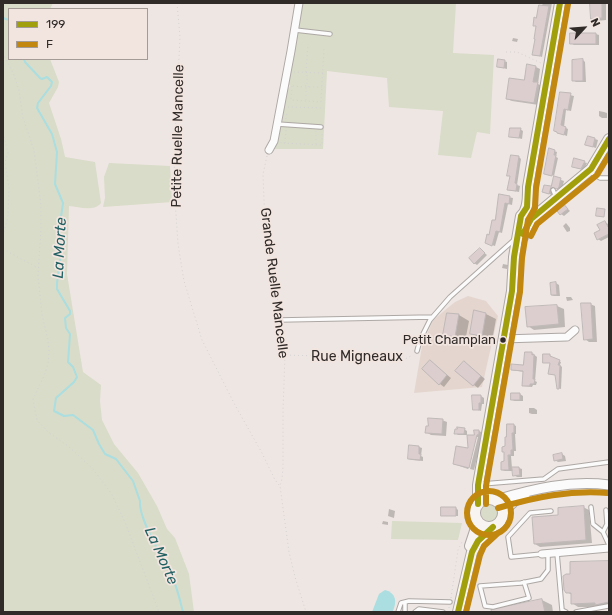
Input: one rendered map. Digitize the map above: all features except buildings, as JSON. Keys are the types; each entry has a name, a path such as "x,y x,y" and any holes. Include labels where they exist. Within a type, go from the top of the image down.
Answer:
{"main road":[{"path":"478,504 478,485 481,480 512,291 526,219 528,187 560,3"},
{"path":"512,291 517,238 526,219 555,194 588,172 609,139"},
{"path":"456,606 472,552 478,541 502,519 502,507 493,499 481,480"},
{"path":"456,606 463,568 475,531 475,509 478,504 486,499 493,499"},
{"path":"476,519 485,527 493,527"}],"street":[{"path":"269,150 274,141 277,124 288,86 299,3"},
{"path":"504,339 567,337 575,330"},
{"path":"493,499 554,486 579,484 609,485"},
{"path":"503,512 518,499 549,491 580,489 609,491"},
{"path":"545,554 609,546"}],"lane":[{"path":"295,30 330,34"},
{"path":"277,124 320,127"},
{"path":"588,172 600,178 609,178"},
{"name":"Rue Migneaux","path":"417,351 420,340 432,317 450,297 517,238"},
{"path":"280,320 432,317"},
{"path":"481,480 544,479 558,469 609,462"},
{"path":"591,507 593,524 603,532 609,546"},
{"path":"603,532 607,524 606,510"},
{"path":"524,582 528,598 493,607 485,606 480,586 541,579 548,570 545,554 511,557 508,537 530,513 551,511"},
{"path":"557,553 562,610 566,612"},
{"path":"398,612 401,603 405,602 416,601 456,606"},
{"path":"405,602 405,612"},
{"path":"576,612 608,606"},
{"path":"416,612 419,609 443,612"}],"path":[{"name":"Petite Ruelle Mancelle","path":"177,3 180,37 174,184 178,244 184,281 202,340 275,480 280,486"},
{"path":"308,44 307,85 309,87"},
{"path":"288,86 291,100 321,102 324,49"},
{"path":"506,52 517,52 549,66"},
{"path":"3,53 14,75 19,91 23,118 34,150 41,205 38,276 42,315 49,351 48,364 33,399 37,420 48,432 68,446 92,468 111,493 125,522 160,612"},
{"path":"293,72 323,73"},
{"path":"288,86 292,82"},
{"path":"288,86 306,88 322,87"},
{"path":"306,88 306,101"},
{"path":"285,144 287,106 324,108"},
{"path":"316,145 320,127"},
{"path":"279,140 281,140 281,144 322,145 320,127"},
{"path":"3,133 8,153 5,162 9,188 8,217 3,235"},
{"name":"Grande Ruelle Mancelle","path":"269,150 263,174 265,224 285,355 283,467 280,486 294,577 306,612"},
{"path":"3,249 38,269"},
{"name":"Rue Migneaux","path":"285,355 405,359 411,357 417,351"},
{"path":"449,612 456,606 458,550 466,539"}],"shaded area":[{"path":"468,296 486,301 498,316 482,387 414,393 422,346 433,320 455,302"}],"green space":[{"path":"3,3 53,3 50,8 8,8 8,60 50,60 59,82 58,87 49,103 61,139 65,157 95,162 101,203 98,206 90,208 69,206 67,274 83,372 101,385 100,401 102,420 114,444 138,473 157,506 167,529 175,538 189,574 194,612 3,612"},
{"path":"302,3 456,3 453,53 494,55 490,134 477,132 471,158 438,155 443,111 389,107 387,78 327,71 323,149 275,149 279,128 282,125 286,89 290,86 288,83"},
{"path":"109,163 170,166 172,202 103,207 105,198 104,177"},
{"path":"490,504 496,507 499,513 496,519 490,522 484,519 481,513 484,507"},
{"path":"392,521 462,523 458,540 391,539"}],"water":[{"path":"385,590 389,591 395,598 393,611 372,612 379,594"}],"waterway":[{"name":"La Morte","path":"3,18 8,20"},
{"name":"La Morte","path":"24,60 40,78 42,79 47,77 52,82 51,86 38,103 37,108 52,134 57,152 55,184 63,203 59,230 60,259 57,289 70,311 70,314 65,318 66,328 70,334 68,362 73,367 77,377 74,382 56,398 54,411 64,416 73,415 93,430 105,454 116,459 133,481 147,529 173,579 178,591 183,612"}],"transit line":[{"name":"199","path":"478,504 478,485 512,291 514,257 521,216 527,207 528,187 560,3"},
{"name":"F","path":"486,504 486,486 520,292 522,258 528,220 535,208 536,188 568,4"},
{"name":"199","path":"523,234 531,219 591,169 609,139"},
{"name":"F","path":"531,236 537,224 597,175 609,155"},
{"name":"F","path":"485,491 493,491 498,492 505,497 510,504 511,513 510,522 505,529 498,534 485,535 477,532 470,525 467,517 467,509 470,501 477,494 485,491"},
{"name":"F","path":"498,508 553,495 594,492 608,493"},
{"name":"199","path":"458,612 472,552 478,541 493,527"},
{"name":"F","path":"466,612 480,555 484,546 498,533"}],"place":[{"name":"Petit Champlan","path":"503,340"}]}
